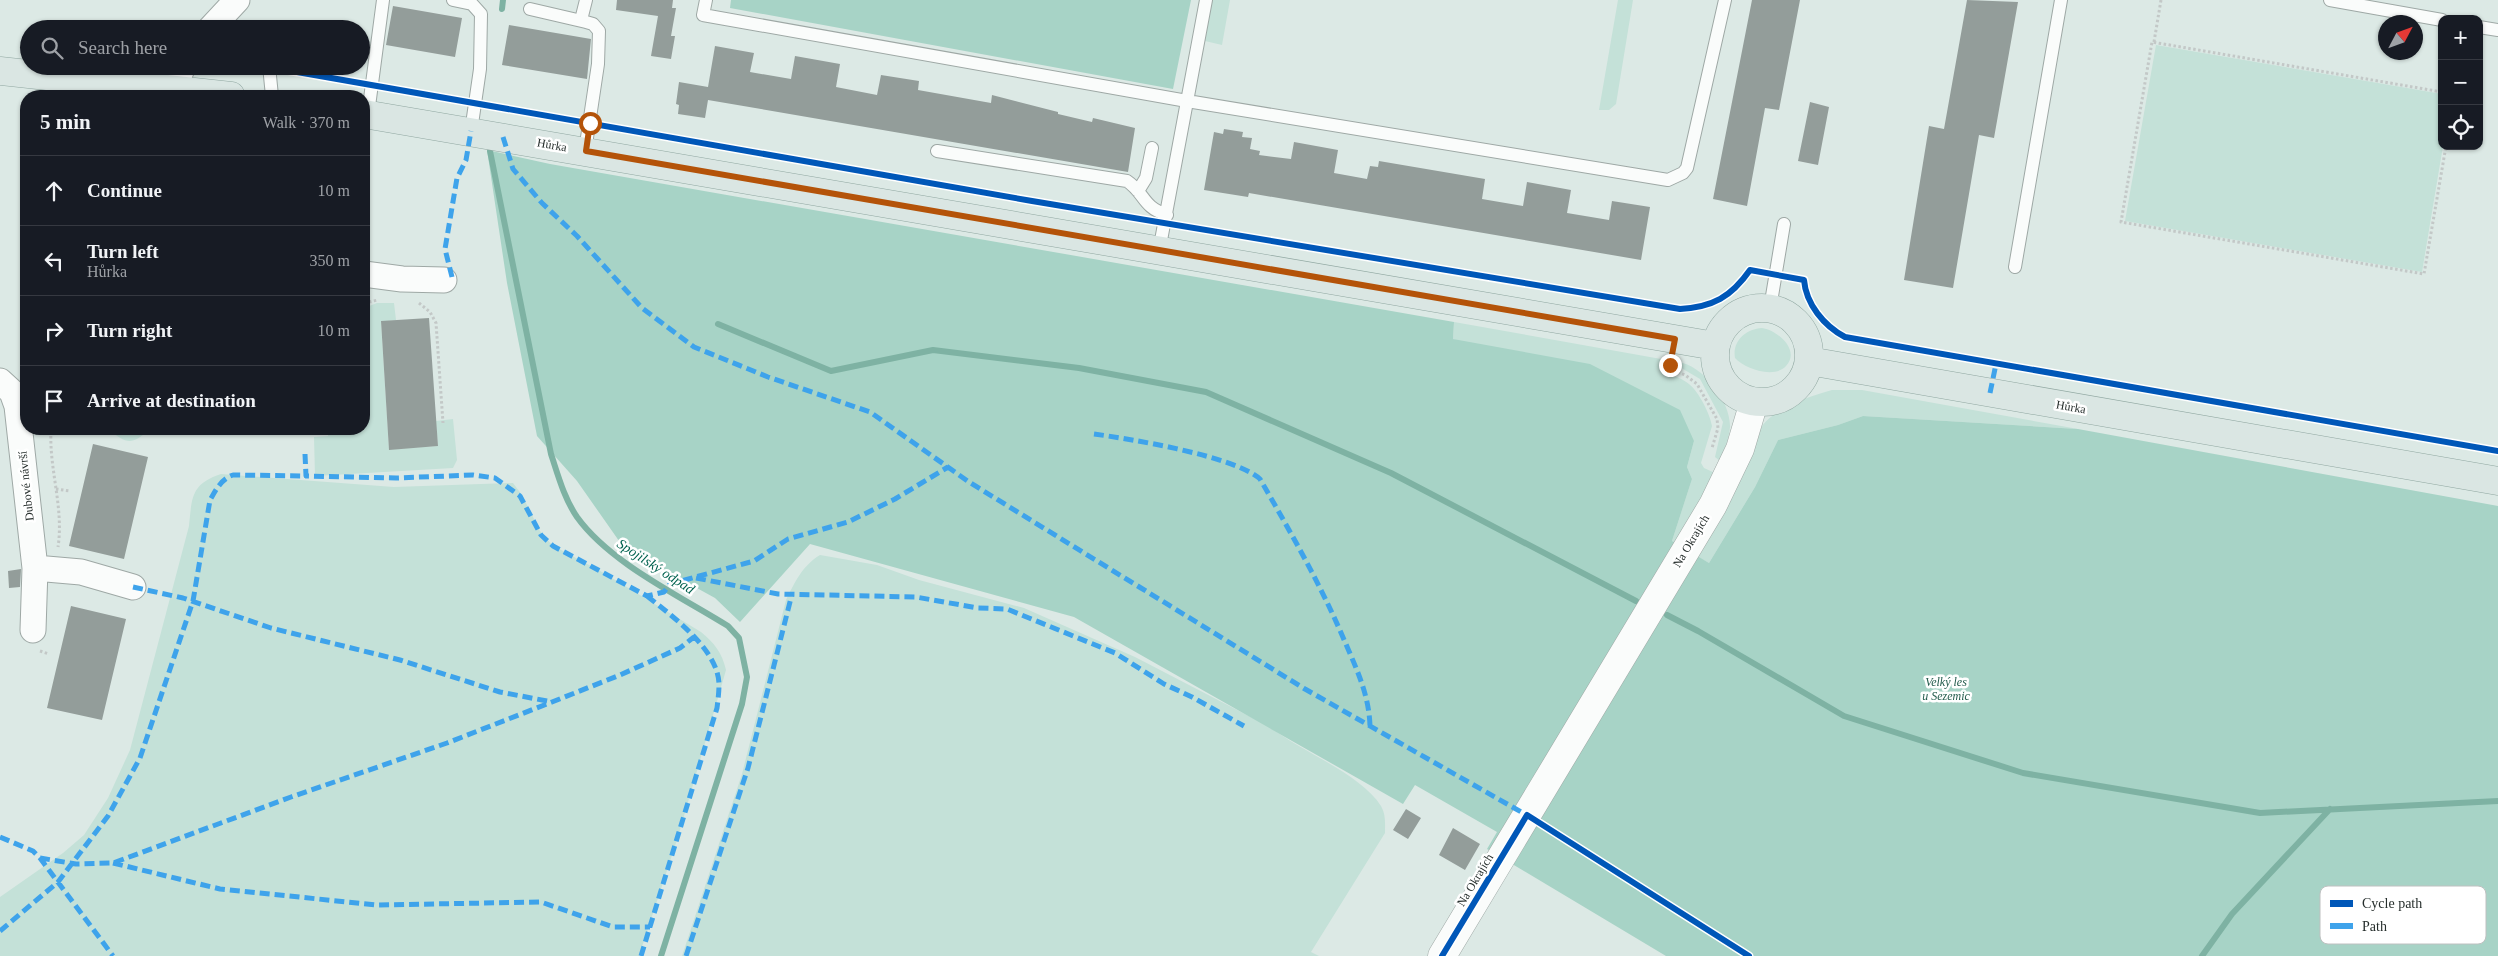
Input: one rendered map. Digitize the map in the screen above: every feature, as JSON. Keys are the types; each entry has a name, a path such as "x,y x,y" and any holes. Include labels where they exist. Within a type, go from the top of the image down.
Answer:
{"main road":[{"path":"0,71 20,72"},
{"path":"90,75 179,79 213,90"},
{"name":"Hůrka","path":"370,115 1715,346"},
{"path":"1752,308 1770,308 1789,316 1800,328 1808,343 1809,361 1802,380 1787,395 1772,402 1754,402 1735,394 1723,382 1716,368 1715,346 1721,330 1736,315 1752,308"},
{"name":"Hůrka","path":"1809,361 2334,454 2498,481"}],"street":[{"path":"218,20 237,0"},
{"path":"370,275 402,279 444,280"},
{"name":"Dubové návrší","path":"0,382 12,392 20,424"},
{"name":"Na Okrajích","path":"1442,956 1713,505 1740,449 1754,402"},
{"name":"Dubové návrší","path":"22,435 44,569 34,630"},
{"path":"44,569 81,572 133,587"}],"lane":[{"path":"370,90 383,0"},
{"path":"456,0 472,4 481,14 480,69 472,131"},
{"path":"581,20 586,0"},
{"path":"706,0 703,15 1187,101 1668,180 1683,173 1687,168 1724,0"},
{"path":"1159,251 1206,0"},
{"path":"2015,267 2061,0"},
{"path":"2330,0 2438,19"},
{"path":"530,9 581,20 593,24 599,31 600,39 586,151"},
{"path":"2483,28 2498,30"},
{"path":"270,75 271,90"},
{"path":"1138,191 1146,178 1152,148"},
{"path":"936,151 1127,181 1138,191 1153,210 1166,215"},
{"path":"1770,308 1784,224"}],"path":[{"path":"2161,0 2121,222 2424,274 2445,150"},
{"path":"2154,42 2438,91"},
{"path":"370,303 382,300"},
{"path":"412,301 425,307 436,323 443,423"},
{"path":"1675,339 1670,369 1685,375 1697,384 1718,424 1711,451"},
{"path":"44,569 60,534 51,435"},
{"path":"56,489 70,491"}],"green space":[{"path":"731,0 1191,0 1173,89 730,8"},
{"path":"1212,0 1230,0 1222,45 1205,41"},
{"path":"1618,0 1633,0 1616,104 1609,110 1599,110"},
{"path":"2156,45 2438,93 2438,150 2442,150 2422,272 2125,221"},
{"name":"Velký les u Sezemic","path":"487,150 550,164 1454,322 1453,339 1590,364 1680,410 1694,441 1687,467 1692,479 1672,541 1709,563 1755,487 1778,440 1838,425 1863,416 2078,429 2498,506 2498,956 1666,956 1487,849 1497,832 1415,785 1403,804 1074,617 810,544 740,622 715,598 624,548 577,481 537,436 507,283"},
{"path":"377,303 394,303 396,320 381,322 389,449 438,446 436,421 453,419 457,460 453,468 315,476 314,437 370,435 370,306"},
{"path":"1454,322 1661,359 1666,370 1693,388 1704,404 1712,426 1701,463 1704,468 1715,473 1680,547 1672,541 1692,479 1687,467 1694,441 1453,339"},
{"path":"1762,328 1780,337 1789,347 1790,360 1781,370 1767,372 1752,369 1735,358 1736,346 1741,337 1746,333"},
{"path":"1678,362 1697,370 1706,377 1721,396 1726,407 1730,427 1720,461 1715,457 1723,422 1700,379 1678,366"},
{"path":"1832,390 1862,390 2078,429 1863,416 1838,425 1778,440 1755,487 1709,563 1696,556 1757,440 1762,426 1768,419 1785,408 1804,399"},
{"path":"116,435 143,435 133,441 124,440"},
{"path":"221,474 394,487 513,483 522,495 540,531 552,545 602,572 701,632 714,644 720,653 726,670 678,837 639,956 0,956 0,897 63,853 84,835 108,798 130,750 189,526 195,493 204,482"},
{"path":"820,555 877,565 919,580 1024,608 1135,657 1270,727 1360,784 1372,794 1383,809 1385,833 1311,952 1319,956 682,956 742,774 786,600 804,569"}],"building":[{"path":"617,0 673,0 672,8 676,8 671,36 675,36 671,59 651,56 658,16 616,10"},
{"path":"1752,0 1800,0 1779,110 1765,108 1747,206 1713,199"},
{"path":"1967,0 2018,2 1994,138 1979,135 1953,288 1904,280 1929,126 1944,129"},
{"path":"393,6 462,18 455,57 386,45"},
{"path":"509,25 591,39 587,79 502,65"},
{"path":"715,46 754,53 750,72 791,79 795,56 840,64 836,87 877,95 881,75 919,81 918,90 991,103 992,95 1092,122 1093,118 1135,128 1128,172 708,100 705,118 678,114 679,105 676,104 679,82 708,87"},
{"path":"1810,102 1829,107 1818,165 1798,161"},
{"path":"1224,129 1243,132 1242,137 1252,138 1250,149 1260,151 1259,155 1291,159 1294,142 1338,150 1334,173 1367,179 1370,166 1378,167 1379,161 1485,179 1482,199 1523,206 1527,182 1571,190 1567,213 1609,220 1612,201 1650,207 1641,260 1249,193 1248,197 1204,190 1214,132 1223,134"},
{"path":"429,318 438,446 389,450 381,321"},
{"path":"93,444 148,457 124,559 69,546"},
{"path":"21,569 20,587 9,588 8,571"},
{"path":"71,606 126,619 102,720 47,708"},
{"path":"1406,809 1421,818 1408,839 1393,830"},
{"path":"1453,828 1480,844 1465,870 1439,855"}],"waterway":[{"name":"Spojilský odpad","path":"502,9 503,0"},
{"name":"Spojilský odpad","path":"490,151 551,454 568,502 591,534 608,549 647,578 728,626 739,638 747,677 742,704 661,956"},
{"path":"718,324 831,371 933,350 1079,368 1206,392 1391,473 1636,601"},
{"path":"1667,615 1844,716 2023,773 2260,813 2498,801"},
{"path":"2202,956 2232,914 2330,809"}],"marked path":[{"path":"452,277 445,249 457,178 466,160 471,131"},
{"path":"503,137 513,169 542,203 577,236 642,308 694,347 768,377 870,412 969,482 1305,689 1530,817"},
{"path":"1990,393 1996,364"},
{"path":"1094,434 1156,444 1206,456 1247,471 1260,479 1305,559 1336,621 1362,683 1370,726"},
{"path":"305,454 306,476 396,478 473,475 495,478 520,496 541,535 553,546 647,596 664,592 670,584 754,561 788,539 848,522 895,499 948,467"},
{"path":"0,931 58,882 108,816 140,758 193,601 210,500 217,489 225,479 233,475 306,476"},
{"path":"696,578 778,594 916,597 978,608 1007,609 1115,653 1164,684 1192,697 1244,726"},
{"path":"133,587 183,598 271,628 400,660 500,692 552,702"},
{"path":"686,956 748,768 792,594"},
{"path":"641,956 717,708 719,687 717,671 711,658 702,646 681,623 647,596"},
{"path":"40,858 76,864 113,863 291,797 447,743 620,675 680,648 694,637"},
{"path":"0,837 33,851 40,858 113,956"},
{"path":"113,863 220,889 377,905 541,902 613,927 650,927"}],"cycle path":[{"path":"314,75 1032,201 1680,309 1702,306 1720,299 1736,287 1750,270 1804,280 1808,297 1817,313 1830,327 1845,337 2498,451"},
{"path":"1442,956 1527,815 1749,956"}],"route":[{"path":"590,123 586,151 857,200 1675,339 1670,365"}]}
